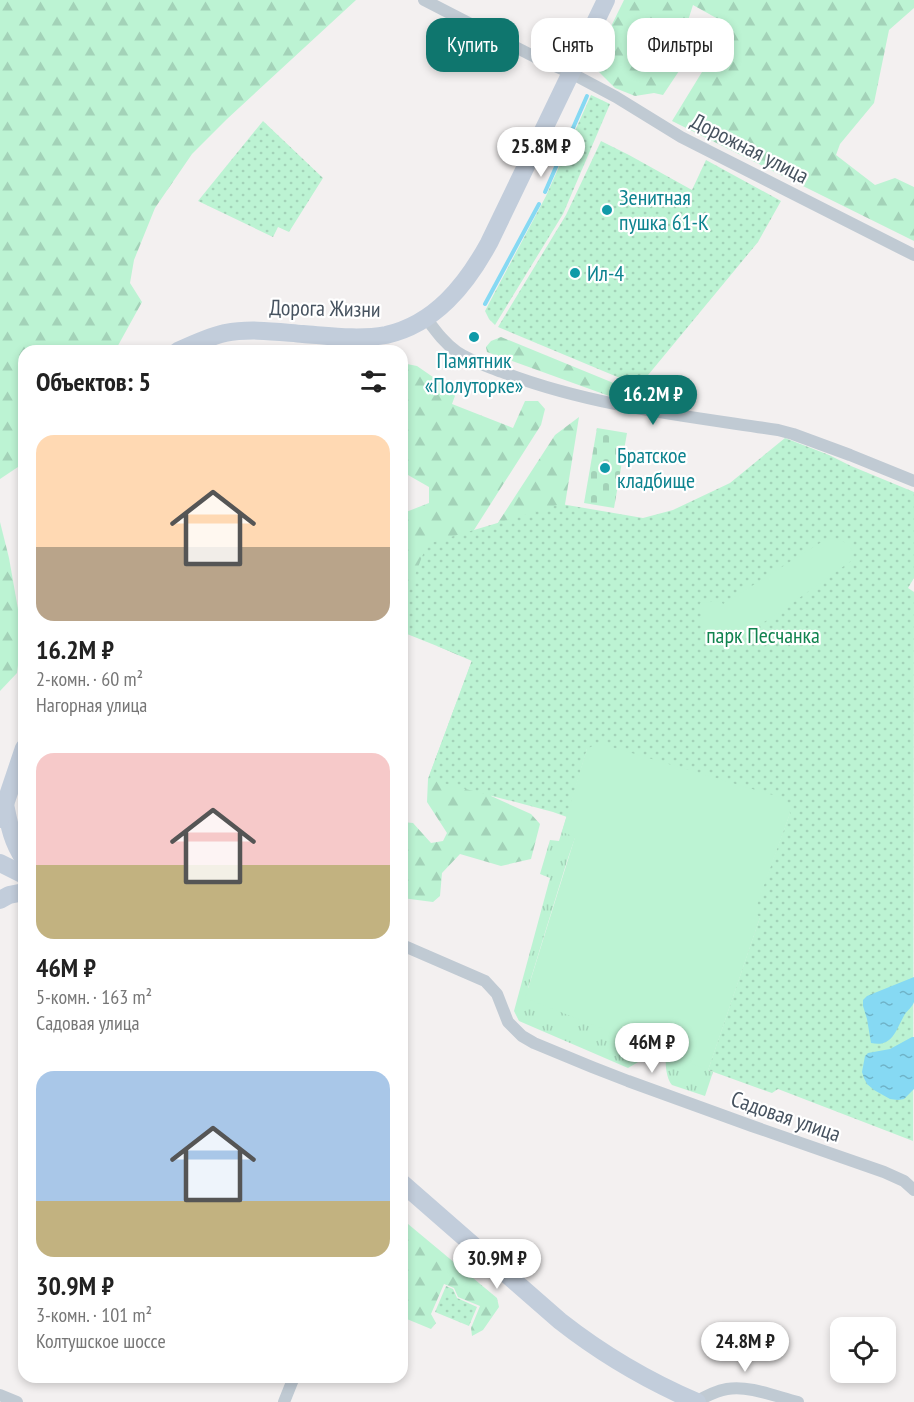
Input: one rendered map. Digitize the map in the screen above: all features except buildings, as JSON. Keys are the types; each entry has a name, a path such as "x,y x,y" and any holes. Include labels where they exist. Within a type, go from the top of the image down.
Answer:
{"main road":[{"name":"Дорога Жизни","path":"190,345 202,339 227,333 256,331 332,336 385,335 426,318 446,303 480,260 606,0"},
{"path":"18,766 3,812 18,851"},
{"path":"0,863 18,872"},
{"path":"0,900 18,893"},
{"path":"408,1188 578,1335 655,1383 697,1402"}],"street":[{"name":"Дорожная улица","path":"424,0 571,73 681,136 914,255"},
{"path":"426,318 456,351 472,360 516,377 578,396 647,410 778,430 850,455 914,481"},
{"name":"Садовая улица","path":"408,948 485,981 497,994 508,1022 522,1036 534,1043 592,1068 884,1172 903,1181 914,1190"},
{"path":"284,1402 292,1383"},
{"path":"697,1402 710,1394 728,1389 745,1389 798,1402"},
{"path":"0,1395 17,1402"}],"green space":[{"path":"0,0 356,0 192,154 155,208 134,260 130,283 142,302 118,345 18,345 18,467 0,479"},
{"path":"624,0 914,0 914,8 889,30 874,103 840,144 836,155 875,185 895,178 914,187 914,241 672,121 702,72 734,72 734,18 716,18 693,5 689,18 627,18 627,72 678,72 663,95 654,93 635,96 615,88 599,72 615,72 615,18"},
{"path":"591,95 610,104 563,214 495,325 485,311 546,196"},
{"path":"263,121 323,178 289,232 278,227 273,237 198,201"},
{"path":"601,141 692,190 706,160 781,201 758,242 639,386 498,327 566,215"},
{"path":"501,337 633,391 633,394 623,401 487,352 486,347 491,341"},
{"path":"408,364 417,366 456,393 452,404 513,428 525,401 538,401 545,409 541,425 474,530 490,535 555,435 579,417 563,517 408,628 408,511 429,503 429,487 408,475"},
{"name":"Братское кладбище","path":"597,428 627,433 614,508 584,503"},
{"name":"парк Песчанка","path":"785,438 914,492 914,578 908,588 914,592 913,1141 778,1089 772,1093 708,1070 760,917 753,914 790,813 587,749 567,817 428,779 472,660 408,634 408,593 427,544 561,504 643,518 673,510 730,483"},
{"path":"0,522 18,609 18,665 17,673 0,691"},
{"path":"828,538 847,543 853,553 851,561 774,616 720,649 716,648 699,622 703,616 700,603 721,601 723,604"},
{"path":"498,629 491,796 531,814 540,824 531,859 501,866 460,854 442,873 440,896 433,902 408,899 408,822 413,823 431,843 443,841 447,833 427,802 428,779 472,661 437,646"},
{"path":"598,743 786,799 790,813 754,913 760,917 708,1070 713,1072 705,1096 672,1085 667,1075 666,1054 671,1044 676,1041 705,1048 720,1002 696,994 741,841 722,833 715,824 679,813 667,818 653,815 656,805 593,786 528,988 549,995 554,985 561,982 628,1000 635,1011 632,1021 649,1026 652,1016 656,1020 657,1025 651,1048 646,1056 628,1068 519,1021 514,1011 550,878 540,874 550,840 559,841 587,749"},
{"path":"598,743 786,799 790,813 754,913 760,917 708,1070 525,998 575,837 562,832 587,749"},
{"path":"408,1224 497,1298 499,1307 483,1330 472,1336 471,1328 480,1306 458,1297 454,1288 444,1284 431,1314 436,1323 431,1329 408,1319"},
{"path":"446,1286 453,1289 457,1298 477,1307 469,1326 435,1312"}],"water":[{"path":"914,977 914,1002 893,1036 884,1043 871,1043 863,1000 867,996"},
{"path":"914,1037 914,1089 904,1099 890,1099 867,1084 862,1072 865,1056 868,1053 890,1049"}],"waterway":[{"path":"545,192 587,96"},
{"path":"485,304 539,204"}],"place":[{"name":"Зенитная пушка 61-К","path":"607,210"},
{"name":"Ил-4","path":"575,273"},
{"name":"Памятник «Полуторке»","path":"474,337"},
{"name":"Братское кладбище","path":"605,468"}]}
